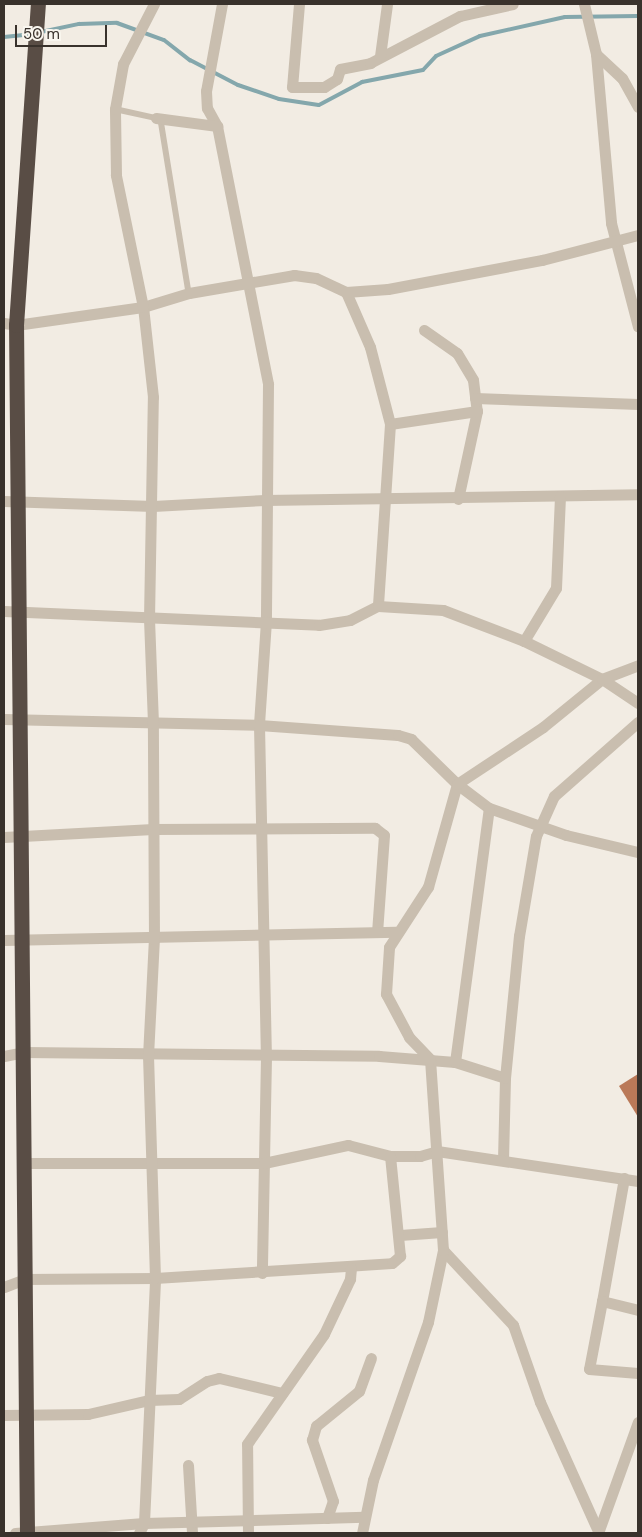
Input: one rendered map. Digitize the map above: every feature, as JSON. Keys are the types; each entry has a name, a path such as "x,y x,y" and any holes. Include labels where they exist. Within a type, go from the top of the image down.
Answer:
{"highway":[{"path":"23,1533 25,1280 23,1163 24,942 20,837 20,719 11,611 10,324 38,4"}],"street":[{"path":"142,1528 155,1278 148,1056 154,939 153,723 149,619 153,397 143,306 116,175 115,109 123,64 154,4"},
{"path":"222,4 206,91 207,108 217,126 246,282 267,374 266,621 259,725 266,1057 262,1274"},
{"path":"299,4 292,87 324,87 337,79 340,69 370,63 380,56 460,16 513,4"},
{"path":"380,56 387,4"},
{"path":"584,4 596,54 611,223 638,327"},
{"path":"596,54 622,78 638,107"},
{"path":"159,119 217,126"},
{"path":"10,324 143,306 189,293 246,282 304,275 346,292 397,287 616,243 638,235"},
{"path":"346,292 370,347 390,424 378,606"},
{"path":"424,330 448,344 466,365 476,398 477,411 458,499"},
{"path":"476,398 638,404"},
{"path":"390,424 477,411"},
{"path":"11,501 152,506 265,500 458,499 638,494"},
{"path":"524,641 556,588 560,496"},
{"path":"11,611 149,619 338,624 378,606 443,610 524,641 602,679 638,703"},
{"path":"362,1533 373,1480 428,1322 443,1250 430,1059 409,1037 386,994 389,947 396,932 428,887 457,784 543,728 602,679 638,664"},
{"path":"4,719 259,725 398,735 411,739 457,784 489,808 539,826 638,852"},
{"path":"503,1160 505,1078 519,936 539,826 559,790 638,722"},
{"path":"455,1062 489,808"},
{"path":"4,837 153,829 382,830 377,932"},
{"path":"4,940 24,942 396,932"},
{"path":"4,1056 24,1052 148,1056 430,1059 455,1062 505,1078"},
{"path":"23,1163 264,1163 304,1157 339,1145 390,1156 420,1156 437,1151 638,1181"},
{"path":"4,1288 25,1280 262,1274 351,1268 397,1260 400,1235 390,1156"},
{"path":"624,1178 589,1369 638,1373"},
{"path":"400,1235 442,1232"},
{"path":"443,1250 513,1326 540,1402 598,1532"},
{"path":"248,1533 247,1444 324,1334 350,1280 351,1268"},
{"path":"602,1301 638,1310"},
{"path":"327,1518 333,1501 332,1489 312,1440 324,1417 359,1391 371,1358"},
{"path":"4,1415 24,1412 88,1414 149,1400 179,1399 207,1380 219,1378 282,1393"},
{"path":"598,1532 638,1422"},
{"path":"188,1465 192,1533"},
{"path":"23,1533 142,1528 192,1521 364,1517"}],"lane":[{"path":"115,109 159,119 189,293"}],"building":[{"path":"638,1074 638,1117 619,1086"}],"waterway":[{"path":"41,32 79,24 117,23 164,40 190,60 238,85 279,99 319,105 362,82 423,70 436,56 480,36 565,17 638,16"},
{"path":"4,37 31,34"}]}
